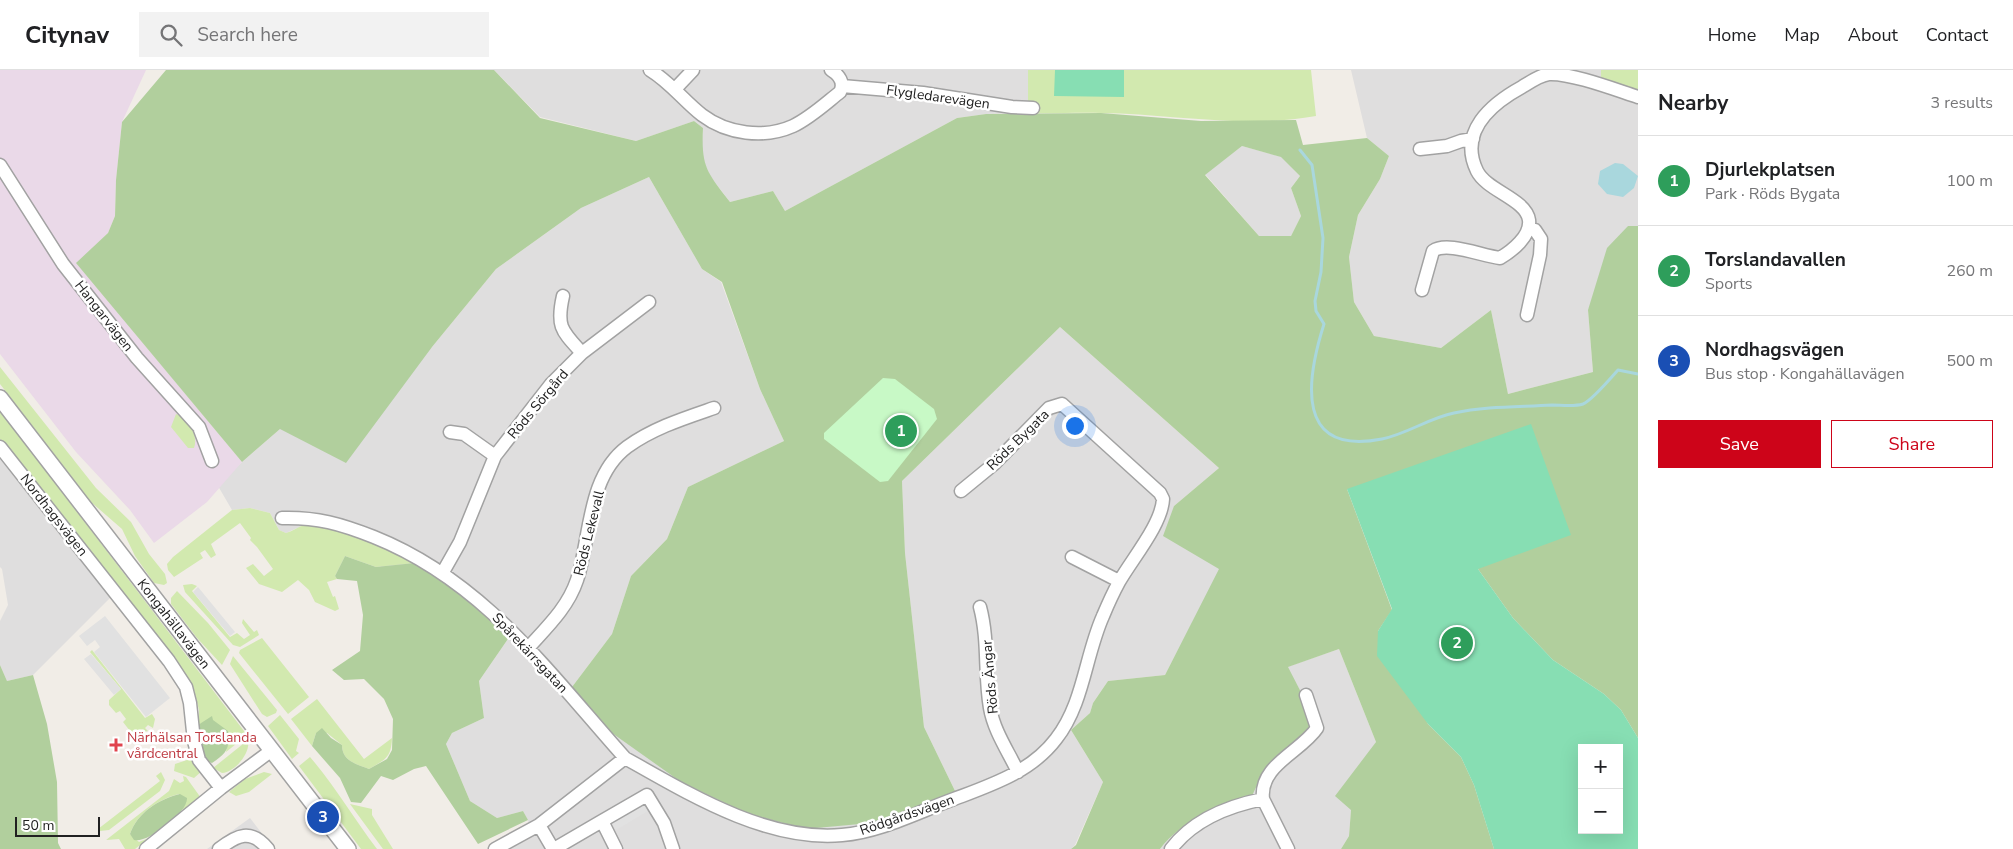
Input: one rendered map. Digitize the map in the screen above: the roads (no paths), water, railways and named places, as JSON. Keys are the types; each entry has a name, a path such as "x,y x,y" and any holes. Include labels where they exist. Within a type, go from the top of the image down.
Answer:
{"street":[{"path":"650,70 675,89 702,115 716,124 742,132 755,133 770,133 793,126 840,92 842,86 836,74 831,70"},
{"path":"675,89 693,70"},
{"path":"1422,290 1433,250 1438,247 1447,246 1483,256 1500,258 1515,247 1528,229 1527,215 1522,209 1484,181 1474,164 1473,139 1481,117 1488,109 1503,97 1543,76 1566,76 1638,97"},
{"name":"Flygledarevägen","path":"842,86 914,92 1012,107 1033,108"},
{"path":"1420,149 1447,146 1473,139"},
{"name":"Hangarvägen","path":"0,165 63,264 137,358 199,426 212,461"},
{"path":"1527,315 1540,255 1541,239 1535,230 1528,229"},
{"path":"563,296 559,320 570,339 582,353"},
{"name":"Röds Sörgård","path":"444,572 460,542 495,456 551,384 582,353 649,302"},
{"name":"Kongahällavägen","path":"0,398 348,849"},
{"name":"Röds Bygata","path":"961,491 994,464 1050,408 1062,404 1111,447 1163,499"},
{"name":"Röds Lekevall","path":"529,648 568,602 577,580 596,498 607,471 616,458 627,447 653,432 714,408"},
{"path":"450,432 464,434 495,456"},
{"name":"Nordhagsvägen","path":"0,447 169,661 186,687 199,760 221,788"},
{"name":"Rödgårdsvägen","path":"625,758 740,817 768,828 810,837 844,835 882,825 986,787 1018,772 1035,761 1050,746 1064,727 1082,685 1101,620 1119,581 1160,514 1163,499"},
{"name":"Spårekärrsgatan","path":"282,518 304,517 324,520 388,543 444,572 494,613 529,648 625,758"},
{"path":"1072,557 1119,581"},
{"name":"Röds Ängar","path":"980,607 986,630 989,706 996,730 1018,772"},
{"path":"1288,849 1263,800 1265,782 1271,772 1317,728 1306,695"},
{"path":"146,849 221,788 272,750"},
{"path":"495,849 539,825 625,758"},
{"path":"539,825 554,849 648,795 664,823 674,849"},
{"path":"1170,849 1185,832 1202,821 1239,804 1263,800"},
{"path":"602,821 616,849"},
{"path":"219,849 236,836 245,836 254,837 268,849"}],"water":[{"path":"1615,163 1623,164 1638,176 1634,188 1623,197 1607,194 1598,184 1600,171"}],"waterway":[{"path":"1300,150 1312,165 1323,238 1321,272 1315,301 1316,311 1324,324 1313,368 1312,390 1314,409 1321,425 1334,436 1354,441 1382,439 1400,434 1445,415 1466,411 1503,407 1579,405 1591,399 1618,370 1638,374"}],"place":[{"name":"Djurlekplatsen","path":"901,431"},
{"name":"Torslandavallen","path":"1457,643"},
{"name":"Närhälsan Torslanda vårdcentral","path":"116,745"},
{"name":"Nordhagsvägen","path":"323,817"}]}
